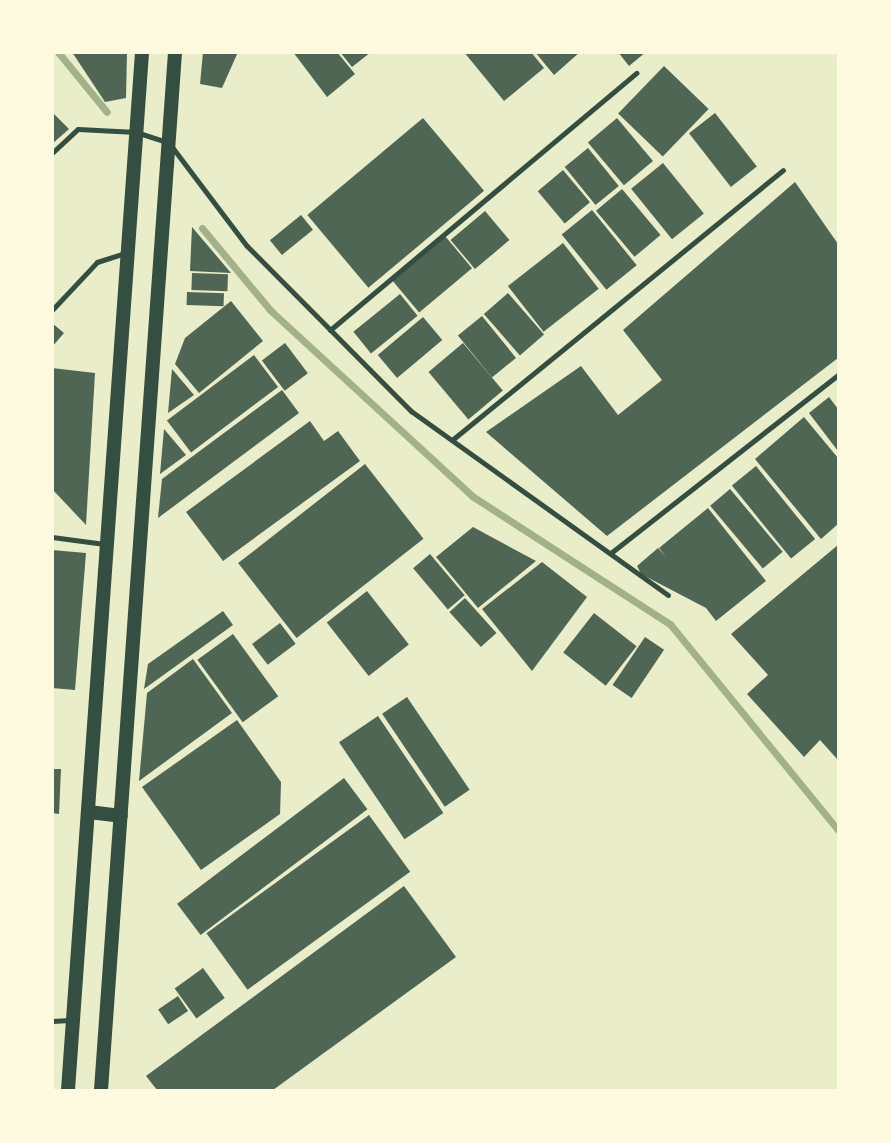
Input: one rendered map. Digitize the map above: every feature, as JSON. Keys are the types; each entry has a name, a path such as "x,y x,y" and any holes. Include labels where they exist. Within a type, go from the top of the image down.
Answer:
{"main road":[{"path":"68,1090 142,52"},
{"path":"101,1090 174,52"},
{"path":"89,812 121,816"}],"lane":[{"path":"330,330 636,73"},
{"path":"52,153 78,129 136,132 169,143 247,246 411,411 612,552 668,595"},
{"path":"452,440 783,170"},
{"path":"52,310 97,262 128,252"},
{"path":"612,552 838,374"},
{"path":"52,537 108,544"},
{"path":"52,1021 73,1020"}],"building":[{"path":"72,52 127,52 126,98 105,102"},
{"path":"203,52 238,52 222,88 200,84"},
{"path":"293,52 337,52 355,74 327,97"},
{"path":"340,52 371,52 352,67"},
{"path":"464,52 531,52 544,68 504,101"},
{"path":"535,52 580,52 554,75"},
{"path":"618,52 646,52 629,66"},
{"path":"664,66 709,109 663,157 618,113"},
{"path":"52,112 69,129 52,144"},
{"path":"715,113 757,167 731,187 689,133"},
{"path":"423,118 484,191 368,288 307,215"},
{"path":"617,118 653,161 624,185 588,142"},
{"path":"588,148 619,186 596,205 565,167"},
{"path":"663,163 704,214 672,239 631,189"},
{"path":"563,170 590,202 565,223 538,191"},
{"path":"795,182 838,244 838,358 607,536 486,432 581,366 618,415 662,380 623,330"},
{"path":"622,189 661,235 635,257 596,211"},
{"path":"592,210 637,265 606,290 562,235"},
{"path":"485,211 509,240 475,269 451,240"},
{"path":"301,215 313,230 282,255 270,240"},
{"path":"192,227 231,273 190,271"},
{"path":"445,236 472,268 419,313 392,280"},
{"path":"563,243 599,289 544,332 508,286"},
{"path":"192,273 228,274 227,291 191,290"},
{"path":"187,292 224,293 224,306 187,305"},
{"path":"508,293 544,335 520,356 484,314"},
{"path":"400,294 418,316 371,354 353,332"},
{"path":"231,301 263,341 199,393 175,364 185,338"},
{"path":"482,316 516,358 492,377 458,336"},
{"path":"423,317 442,340 397,378 378,355"},
{"path":"52,323 64,333 52,347"},
{"path":"285,343 308,373 285,391 262,360"},
{"path":"463,343 503,390 468,419 429,372"},
{"path":"254,355 278,387 191,453 167,421"},
{"path":"52,368 95,373 86,525 52,489"},
{"path":"172,369 194,395 168,413"},
{"path":"282,390 299,413 158,518 162,479"},
{"path":"829,397 838,409 838,451 809,413"},
{"path":"804,417 838,458 838,524 821,539 755,459"},
{"path":"310,421 324,441 338,431 360,461 223,561 186,512"},
{"path":"164,429 186,455 160,474"},
{"path":"365,464 423,539 297,638 238,563"},
{"path":"756,466 815,539 791,559 732,486"},
{"path":"730,489 783,552 763,569 710,506"},
{"path":"708,508 766,581 716,621 706,608 641,574 637,566 658,548 666,557 659,548"},
{"path":"473,527 536,561 478,608 436,557"},
{"path":"838,545 838,760 820,740 804,757 747,694 768,675 731,634"},
{"path":"52,550 86,553 75,690 52,688"},
{"path":"430,554 465,595 448,610 413,568"},
{"path":"542,562 587,597 532,671 482,609"},
{"path":"367,591 409,645 369,676 327,622"},
{"path":"465,598 496,633 481,647 449,612"},
{"path":"223,611 233,625 144,689 148,664"},
{"path":"594,613 637,646 606,686 563,652"},
{"path":"280,623 296,644 268,665 252,644"},
{"path":"233,634 278,696 243,722 197,660"},
{"path":"645,637 664,650 632,698 613,685"},
{"path":"193,659 232,713 139,781 147,693"},
{"path":"407,697 470,790 445,807 382,714"},
{"path":"378,716 443,813 404,839 339,742"},
{"path":"237,720 281,782 280,814 201,870 142,787"},
{"path":"52,769 61,769 59,814 52,813"},
{"path":"344,778 367,809 201,935 177,904"},
{"path":"369,815 410,872 248,990 206,933"},
{"path":"404,886 456,957 273,1090 157,1090 146,1076"},
{"path":"203,968 225,998 196,1019 175,989"},
{"path":"178,996 188,1011 168,1024 158,1009"}],"waterway":[{"path":"58,52 107,112"},
{"path":"202,228 270,310 472,496 670,624 838,830"}]}
